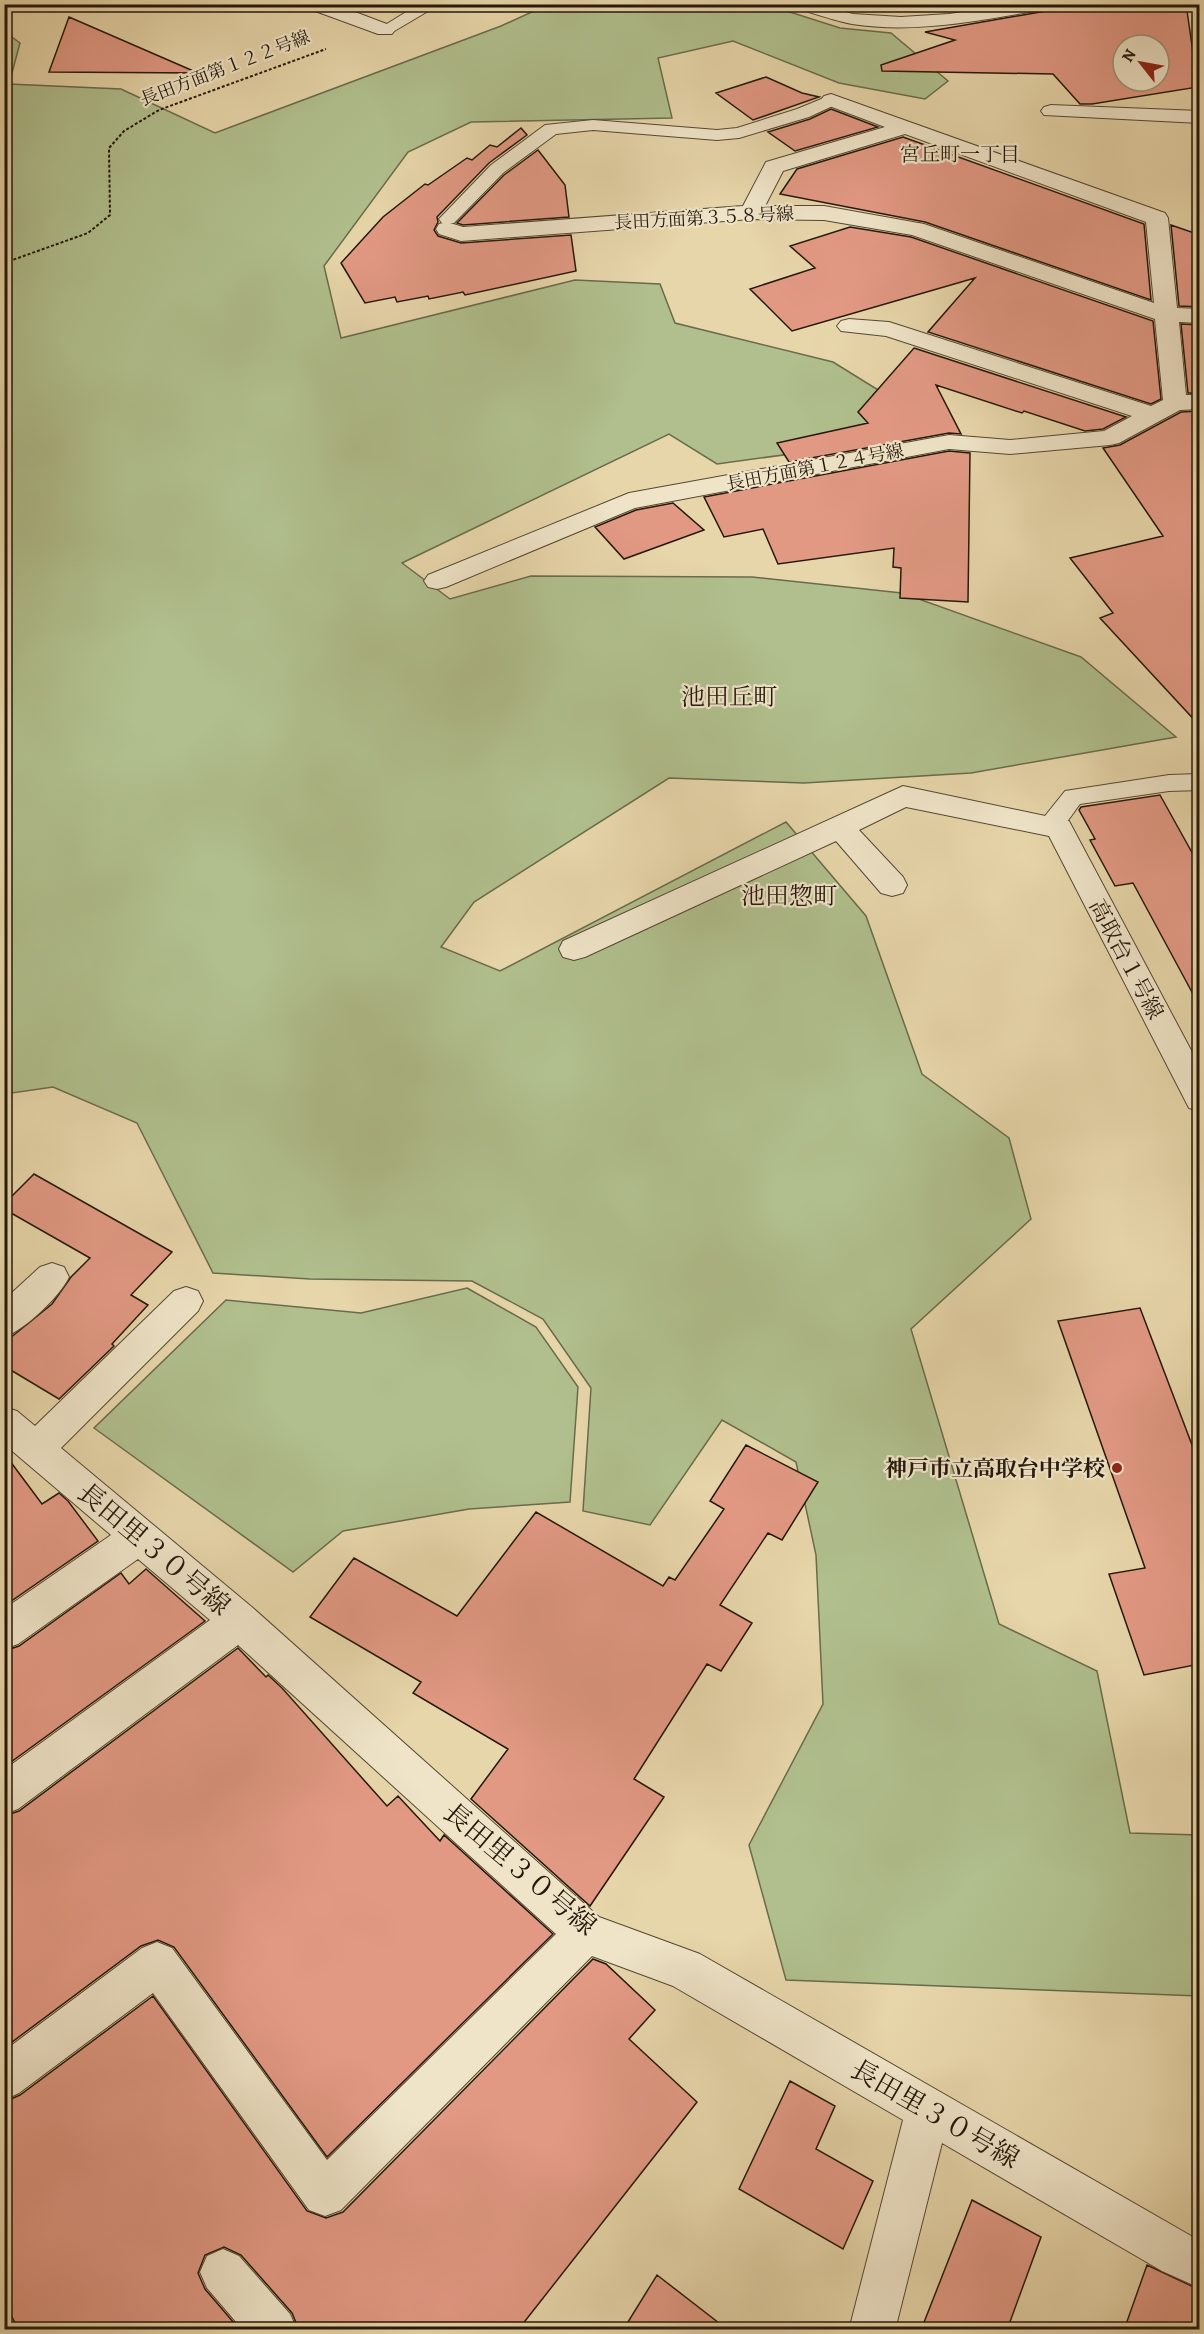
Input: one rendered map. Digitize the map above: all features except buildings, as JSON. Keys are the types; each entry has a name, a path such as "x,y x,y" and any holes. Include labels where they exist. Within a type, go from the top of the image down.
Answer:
{"street":[{"path":"314,4 386,30"},
{"path":"831,100 1157,218 1166,315 1187,402"},
{"path":"1051,111 1200,117"},
{"path":"751,212 774,167 905,127"},
{"name":"長田方面第３５８号線","path":"447,224 461,234 751,212 824,213 916,229 1166,315 1200,316"},
{"path":"849,326 889,329 1153,415"},
{"name":"長田方面第１２４号線","path":"437,581 629,501 949,442 1010,447 1110,438 1153,415 1187,402"},
{"path":"574,949 840,828 903,796 1049,826"},
{"name":"高取台１号線","path":"1049,826 1059,828 1200,1099"},
{"path":"840,828 892,885"},
{"path":"4,1323 52,1278"},
{"path":"36,1449 186,1301"},
{"name":"長田里３０号線","path":"4,1422 239,1621 586,1933 685,1969 1178,2255 1200,2265"},
{"path":"4,1631 140,1536"},
{"path":"4,1795 239,1621"},
{"path":"4,2078 157,1963 325,2194 586,1933"},
{"path":"872,2330 928,2110"},
{"path":"223,2272 274,2330"}],"lane":[{"path":"386,30 432,4"},
{"path":"799,4 851,18 901,22 979,15 1046,4"},
{"path":"447,224 497,170 551,129 593,125 717,135 739,134 803,113 831,100"},
{"path":"1049,826 1073,797 1169,783 1200,782"}],"path":[{"name":"長田方面第１２２号線","path":"4,263 88,234 110,215 109,148 124,131 169,106 386,30"}],"green space":[{"path":"547,5 768,5 840,28 891,33 948,81 925,99 839,83 733,41 658,58 672,118 471,122 408,152 324,266 341,338 575,280 660,284 675,323 833,362 904,406 864,444 717,464 669,434 402,563 450,599 531,576 752,577 902,593 1081,657 1176,737 971,773 804,783 669,778 474,902 441,947 500,971 786,822 866,916 922,1074 1009,1138 1031,1219 911,1329 999,1624 1097,1671 1130,1833 1199,1835 1199,1996 786,1980 749,1845 823,1704 816,1555 796,1462 722,1420 650,1525 583,1511 591,1388 543,1319 472,1281 310,1279 213,1273 137,1123 53,1087 5,1094 5,32 20,43 9,84 121,89 215,133 501,26"},
{"path":"467,1288 536,1327 578,1387 570,1502 469,1509 343,1531 293,1572 94,1428 226,1300 361,1313"}],"place":[{"name":"神戸市立高取台中学校","path":"1117,1468"}],"district":[{"name":"宮丘町一丁目","path":"960,154"},
{"name":"池田丘町","path":"729,697"},
{"name":"池田惣町","path":"789,896"}]}
